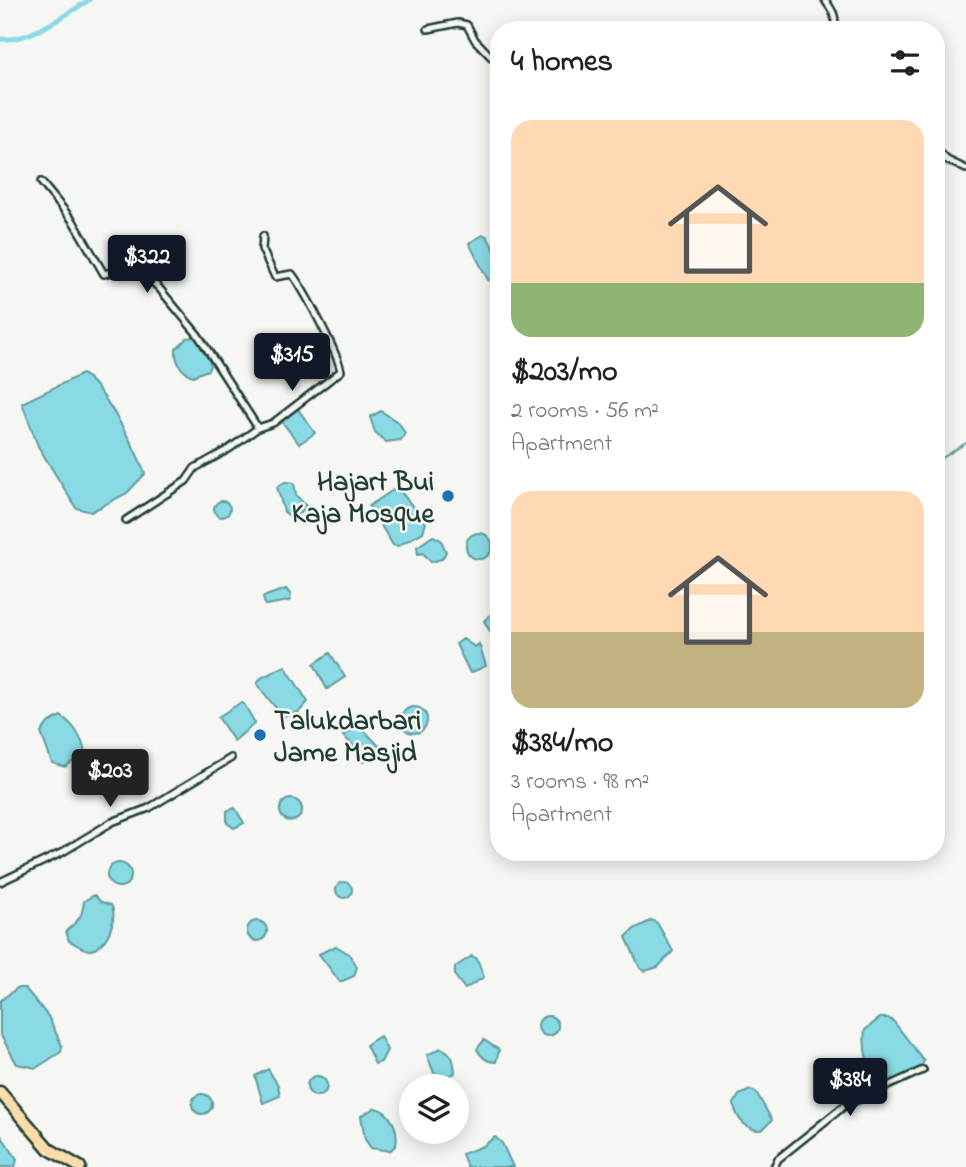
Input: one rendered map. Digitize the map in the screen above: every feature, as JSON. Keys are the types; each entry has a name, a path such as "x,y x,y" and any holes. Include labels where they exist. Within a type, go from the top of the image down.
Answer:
{"highway":[{"path":"0,1092 49,1149 80,1167"}],"street":[{"path":"825,0 836,21"},
{"path":"428,29 458,23 467,25 475,40 490,56"},
{"path":"945,158 966,169"},
{"path":"41,183 73,221 104,274 126,268 141,271 159,288 198,335 258,428"},
{"path":"126,520 186,481 195,468 229,449 258,428 273,423 341,371 338,358 303,289 292,274 275,277 262,249 263,236"},
{"path":"0,882 67,849 112,822 149,808 231,758"},
{"path":"774,1167 778,1159 844,1106 923,1070"}],"water":[{"path":"483,235 487,236 490,241 490,280 488,280 469,243"},
{"path":"195,337 211,364 208,370 193,376 180,366 176,349 187,338"},
{"path":"82,374 109,404 145,474 127,493 91,512 76,508 38,446 22,403"},
{"path":"298,409 315,433 299,444 283,423 284,418"},
{"path":"381,411 399,423 405,433 401,440 386,442 375,432 370,417"},
{"path":"285,482 294,483 296,495 306,506 302,512 291,517 284,512 277,487"},
{"path":"393,490 401,492 426,523 423,532 398,546 393,545 369,506"},
{"path":"222,501 228,503 228,515 222,517 216,515 214,509 216,503"},
{"path":"479,533 488,537 488,555 479,559 470,555 466,546 470,537"},
{"path":"433,536 441,540 446,552 442,559 431,562 423,553 418,554 417,547"},
{"path":"286,589 291,595 290,601 265,605 263,597"},
{"path":"490,615 490,631 484,621"},
{"path":"463,639 475,647 479,644 486,666 470,673 456,644"},
{"path":"330,653 345,677 327,689 314,664"},
{"path":"285,666 308,702 299,712 283,717 257,684 261,678"},
{"path":"240,703 244,704 255,723 234,741 218,717"},
{"path":"414,707 423,711 427,720 423,729 414,733 405,729 401,720 405,711"},
{"path":"61,716 77,732 85,753 65,767 52,763 41,733 48,723"},
{"path":"360,726 380,747 375,757 363,762 357,757 354,746 343,736"},
{"path":"291,799 301,806 302,810 295,820 291,821 281,814 280,810 287,800"},
{"path":"235,808 244,823 234,828 227,823 227,811"},
{"path":"119,863 128,866 131,875 128,884 119,887 110,884 107,875 110,866"},
{"path":"341,882 347,882 352,890 350,896 341,898 336,893 336,887"},
{"path":"94,895 101,902 111,905 113,917 106,939 95,949 89,950 69,941 66,931 79,919 84,901"},
{"path":"652,920 657,923 673,951 658,967 645,971 640,968 626,937 634,929"},
{"path":"257,921 264,924 267,931 264,938 257,941 250,938 247,931 250,924"},
{"path":"336,946 349,954 357,967 354,976 340,982 319,954"},
{"path":"472,956 477,959 484,977 465,989 455,976 455,967"},
{"path":"17,988 25,988 48,1016 62,1046 61,1052 36,1068 17,1064 0,1034 0,1001"},
{"path":"548,1016 555,1019 558,1026 555,1033 548,1036 541,1033 538,1026 541,1019"},
{"path":"880,1018 888,1018 894,1022 924,1061 916,1071 892,1082 880,1080 874,1075 867,1061 865,1030"},
{"path":"380,1036 387,1050 381,1062 375,1064 366,1045"},
{"path":"484,1040 499,1050 496,1062 485,1058 477,1049"},
{"path":"441,1048 445,1050 452,1058 455,1073 434,1073 427,1055"},
{"path":"268,1069 278,1085 280,1096 263,1103 255,1076"},
{"path":"317,1076 324,1079 327,1086 324,1093 317,1096 310,1093 307,1086 310,1079"},
{"path":"750,1090 756,1092 772,1120 762,1130 747,1126 735,1109 734,1104 739,1095"},
{"path":"202,1094 209,1097 212,1104 209,1111 202,1114 195,1111 192,1104 195,1097"},
{"path":"375,1108 385,1113 395,1127 396,1145 390,1151 371,1148 365,1139 361,1116"},
{"path":"0,1134 17,1159 15,1167 0,1167"},
{"path":"495,1137 502,1143 513,1167 467,1167 462,1154 483,1146"}],"waterway":[{"path":"0,39 22,37 34,32 89,0"},
{"path":"945,456 966,443"}],"place":[{"name":"Hajart Bui Kaja Mosque","path":"448,496"},
{"name":"Talukdarbari Jame Masjid","path":"260,735"}]}
